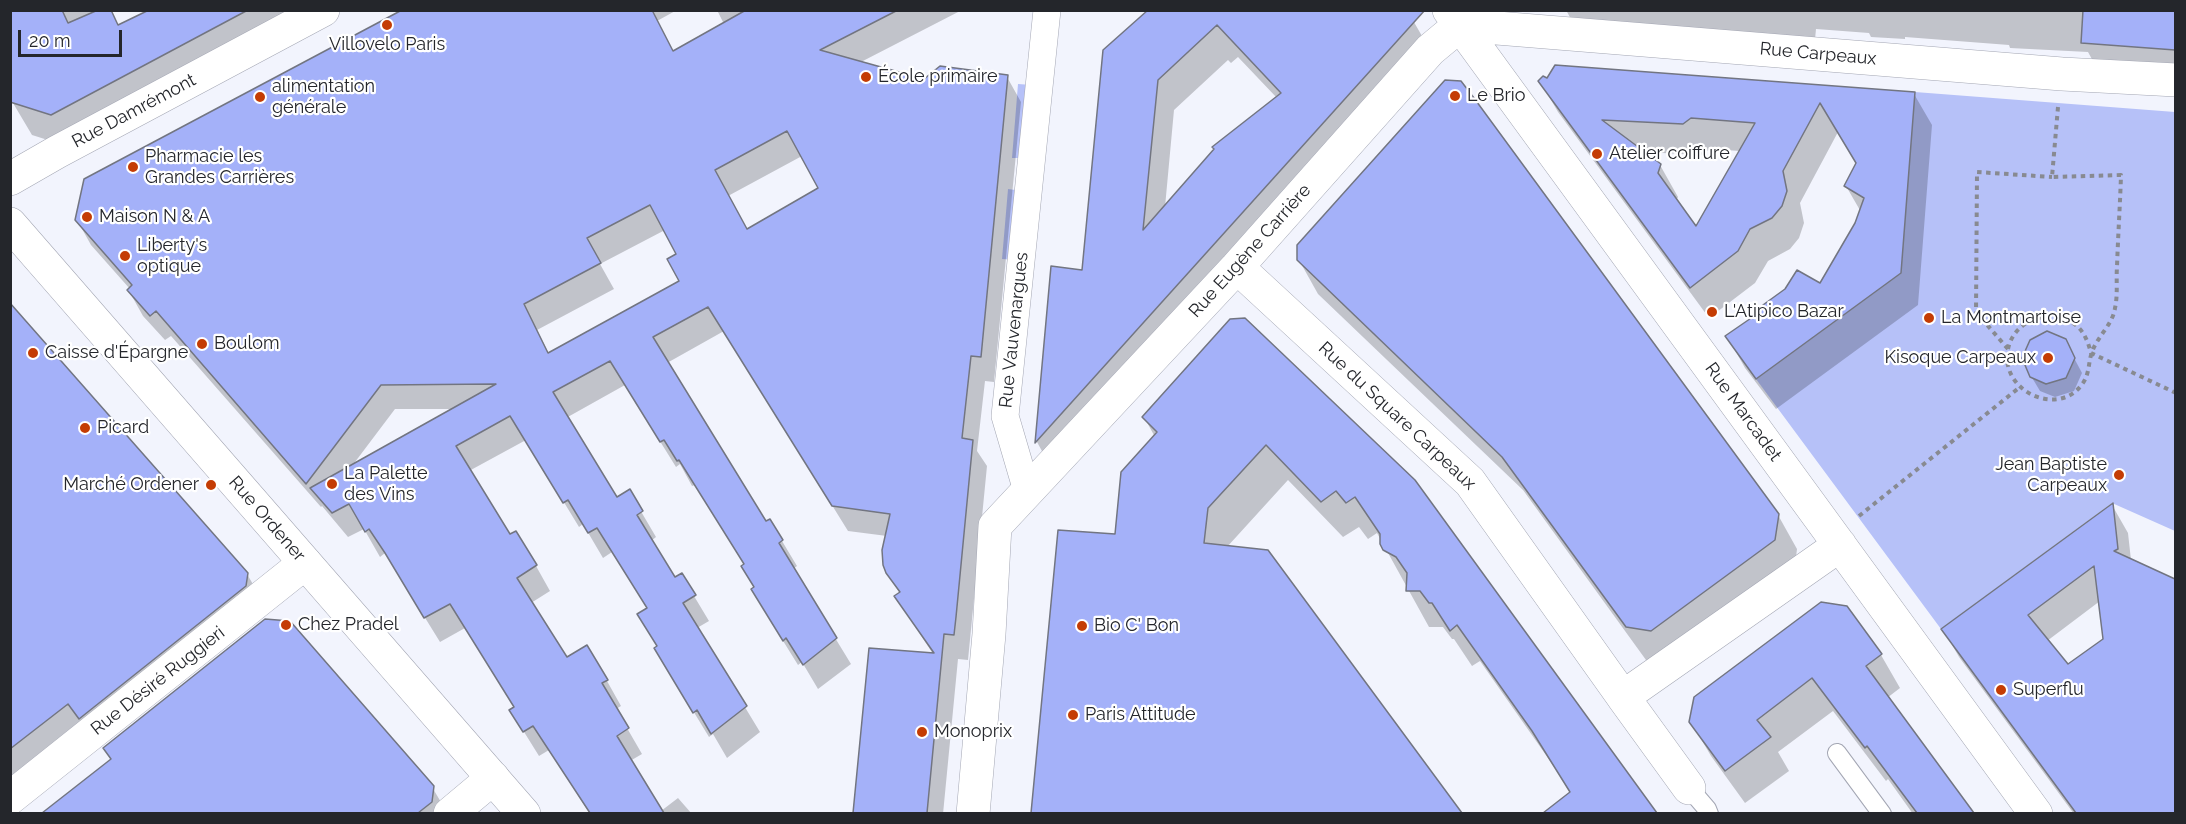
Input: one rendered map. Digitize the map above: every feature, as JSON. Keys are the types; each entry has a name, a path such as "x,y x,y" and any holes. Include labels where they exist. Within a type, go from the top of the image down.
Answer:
{"street":[{"name":"Rue Damrémont","path":"10,179 323,10"},
{"name":"Rue Vauvenargues","path":"1027,491 1005,416 1047,10"},
{"name":"Rue Eugène Carrière","path":"1027,491 1237,267 1461,15"},
{"name":"Rue Carpeaux","path":"1461,15 1963,66 2175,80"},
{"name":"Rue Marcadet","path":"1461,15 1837,541 2036,813"},
{"name":"Rue Ordener","path":"10,224 524,813"},
{"name":"Rue du Square Carpeaux","path":"1237,267 1470,482 1689,788"},
{"path":"973,813 989,633 995,526 1027,491"},
{"path":"1623,697 1837,541"},
{"name":"Rue Désiré Ruggieri","path":"10,798 305,563"},
{"path":"450,813 493,778"}],"lane":[{"path":"1837,753 1882,813"},
{"path":"1689,788 1709,813"}],"path":[{"path":"2052,177 2059,104"},
{"path":"2008,349 1976,312 1977,172 2052,177 2121,175 2115,310 2091,353"},
{"path":"2041,316 2059,316 2074,324 2086,337 2091,353 2090,370 2083,384 2070,395 2055,400 2038,398 2024,392 2013,380 2007,365 2008,349 2014,334 2025,323 2041,316"},
{"path":"2091,353 2175,393"},
{"path":"1837,541 2020,387"}],"shaded area":[{"path":"1018,84 1032,85 1026,158 1012,158"},
{"path":"1915,92 2175,112 2175,531 2112,503 1941,629 1756,379 1901,273"},
{"path":"1008,189 1023,191 1016,260 1002,259"}],"building":[{"path":"10,10 62,10 68,23 98,10 111,10 118,25 149,10 248,10 51,115 10,102"},
{"path":"402,10 652,10 673,51 746,10 898,10 820,50 924,79 940,66 1008,75 981,357 971,356 962,438 973,440 956,617 954,635 944,634 927,813 853,813 869,648 934,653 894,596 900,592 883,565 882,550 890,514 832,506 708,307 653,337 766,521 770,519 783,540 779,543 837,638 803,665 786,638 783,641 751,589 754,587 741,566 744,564 679,460 677,461 664,440 660,442 610,361 553,392 617,497 630,489 643,511 637,515 675,577 682,573 696,595 683,603 747,706 711,734 697,710 693,713 654,648 657,646 637,614 647,608 597,528 588,533 568,500 563,503 510,416 456,446 510,534 516,531 537,565 517,578 567,657 587,645 608,680 602,683 629,728 617,736 664,813 590,813 533,726 523,732 509,710 514,707 450,604 424,618 385,553 369,529 365,532 349,504 332,513 310,488 496,384 381,385 306,484 156,311 150,316 127,290 132,285 75,220 84,179","holes":["787,131 818,188 747,229 715,170","650,205 676,254 667,259 679,281 548,353 524,304 601,263 587,238"]},
{"path":"1148,10 1425,10 1035,443 1051,266 1082,270 1103,50","holes":["1217,25 1281,93 1212,147 1214,149 1143,230 1158,80"]},
{"path":"2083,10 2175,10 2175,50 2081,43"},
{"path":"1555,65 1915,92 1901,273 1756,379 1725,336 1757,314 1756,310 1785,289 1797,270 1820,283 1855,223 1864,198 1844,186 1856,163 1820,103 1783,171 1787,191 1782,206 1772,218 1750,229 1738,251 1690,288 1538,81 1543,76 1547,78","holes":["1691,118 1755,123 1696,226 1658,173 1661,164 1602,120 1683,124"]},
{"path":"1445,80 1461,81 1779,514 1775,540 1651,631 1626,627 1502,457 1297,260 1297,245"},
{"path":"10,303 248,573 246,586 79,719 68,704 10,749"},
{"path":"1245,318 1415,480 1657,813 1543,813 1570,792 1532,731 1457,625 1450,631 1432,603 1429,603 1420,591 1406,591 1407,573 1396,557 1383,550 1380,544 1380,534 1355,497 1346,503 1336,491 1321,502 1266,445 1208,508 1204,543 1268,550 1462,813 1031,813 1058,530 1115,534 1121,472 1157,432 1142,417 1230,319"},
{"name":"Kisoque Carpeaux","path":"2047,331 2066,339 2075,358 2066,378 2046,384 2030,377 2022,358 2030,340"},
{"path":"2113,503 2118,549 2114,551 2175,579 2175,813 2076,813 1941,629","holes":["2094,566 2103,639 2068,664 2028,615"]},
{"path":"1821,602 1847,606 1882,654 1866,666 1974,813 1917,813 1812,678 1757,720 1771,737 1725,771 1689,722 1694,697"},
{"path":"265,619 290,621 434,786 432,802 418,813 42,813 111,759 103,748"}],"place":[{"name":"Villovelo Paris","path":"387,25"},
{"name":"École primaire","path":"866,77"},
{"name":"Le Brio","path":"1455,96"},
{"name":"alimentation générale","path":"260,97"},
{"name":"Atelier coiffure","path":"1597,154"},
{"name":"Pharmacie les Grandes Carrières","path":"133,167"},
{"name":"Maison N & A","path":"87,217"},
{"name":"Liberty's optique","path":"125,256"},
{"name":"L'Atipico Bazar","path":"1712,312"},
{"name":"La Montmartoise","path":"1929,318"},
{"name":"Boulom","path":"202,344"},
{"name":"Caisse d'Épargne","path":"33,353"},
{"name":"Kisoque Carpeaux","path":"2048,358"},
{"name":"Picard","path":"85,428"},
{"name":"Jean Baptiste Carpeaux","path":"2119,475"},
{"name":"La Palette des Vins","path":"332,484"},
{"name":"Marché Ordener","path":"211,485"},
{"name":"Chez Pradel","path":"286,625"},
{"name":"Bio C' Bon","path":"1082,626"},
{"name":"Superflu","path":"2001,690"},
{"name":"Paris Attitude","path":"1073,715"},
{"name":"Monoprix","path":"922,732"}]}
